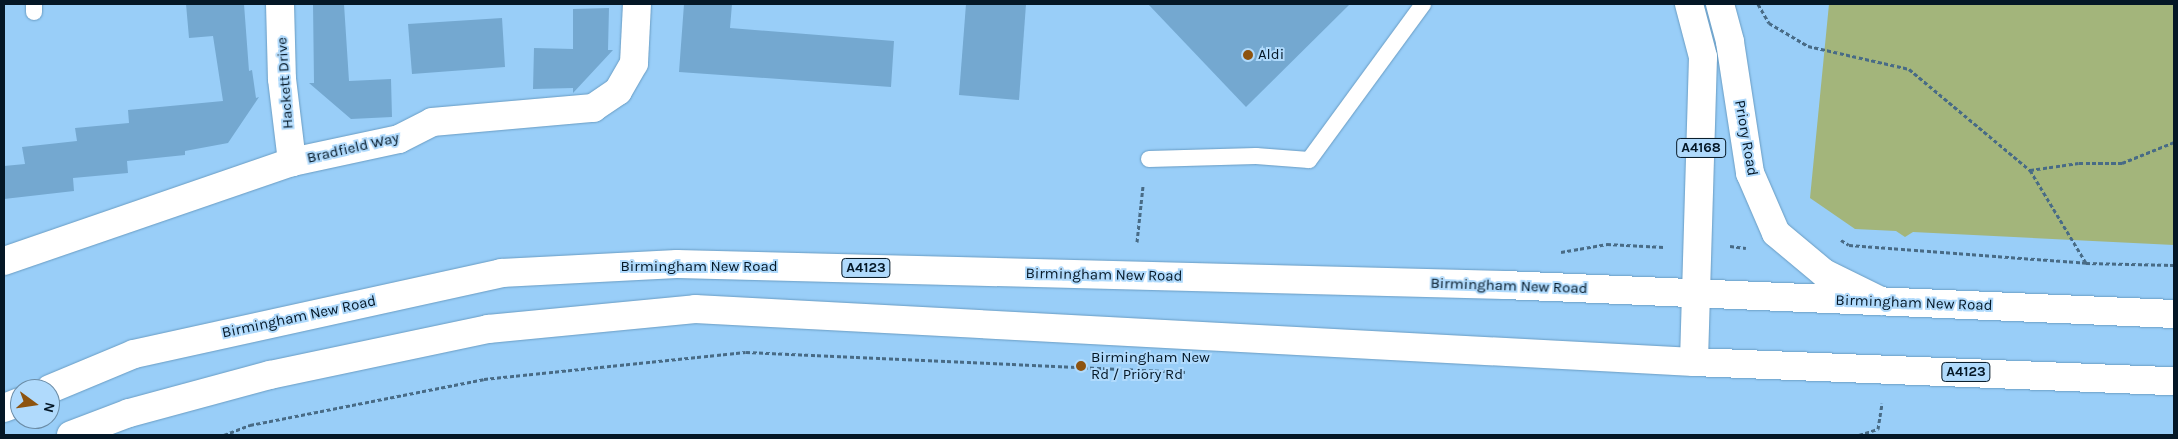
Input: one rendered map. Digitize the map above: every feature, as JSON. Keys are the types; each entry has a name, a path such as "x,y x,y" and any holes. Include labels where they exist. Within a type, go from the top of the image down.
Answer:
{"main road":[{"name":"Hackett Drive","path":"280,4 282,79 292,162"},
{"name":"Bradfield Way","path":"4,261 292,162 399,139 432,122 593,108 618,91 634,63 636,4"},
{"name":"A4168","path":"1689,4 1703,57 1698,294 1694,362"},
{"name":"Priory Road","path":"1720,4 1730,42 1750,173 1776,232 1824,273 1881,301"},
{"name":"Birmingham New Road","path":"60,385 134,354 500,273 677,264 1505,285 2174,314"},
{"name":"A4123","path":"72,435 129,413 270,375 488,329 695,310 1694,362 2174,381"}],"lane":[{"path":"1149,159 1256,156 1309,160 1423,4"}],"path":[{"path":"1758,4 1769,23 1808,46 1909,69 2030,170 2086,263"},
{"path":"2030,170 2079,163 2122,163 2174,142"},
{"path":"1138,221 1140,202"},
{"path":"1832,235 1849,245 2086,263 2174,265"},
{"path":"224,435 250,425 484,379 746,352 1192,372"},
{"path":"1873,401 1892,402"},
{"path":"1859,435 1878,429 1882,402"}],"green space":[{"path":"1829,4 2174,4 2174,245 1913,232 1905,237 1896,231 1855,229 1810,198"}],"building":[{"path":"186,4 244,4 249,71 252,70 256,98 259,97 228,143 185,151 185,155 127,161 128,173 73,178 74,191 4,199 4,166 25,164 22,147 77,141 75,128 129,123 128,110 223,101 213,36 189,38"},
{"path":"313,4 344,4 349,81 391,79 392,117 351,119 309,83 314,83"},
{"path":"684,4 732,4 730,28 894,41 891,87 679,72"},
{"path":"966,4 1026,4 1019,100 959,95"},
{"name":"Aldi","path":"1148,4 1350,4 1246,107"},
{"path":"609,8 608,50 613,50 573,93 573,88 533,89 534,48 573,49 573,9"},
{"path":"502,18 505,67 412,74 408,24"}],"place":[{"name":"Aldi","path":"1248,55"},
{"name":"Birmingham New Rd / Priory Rd","path":"1081,366"}]}
